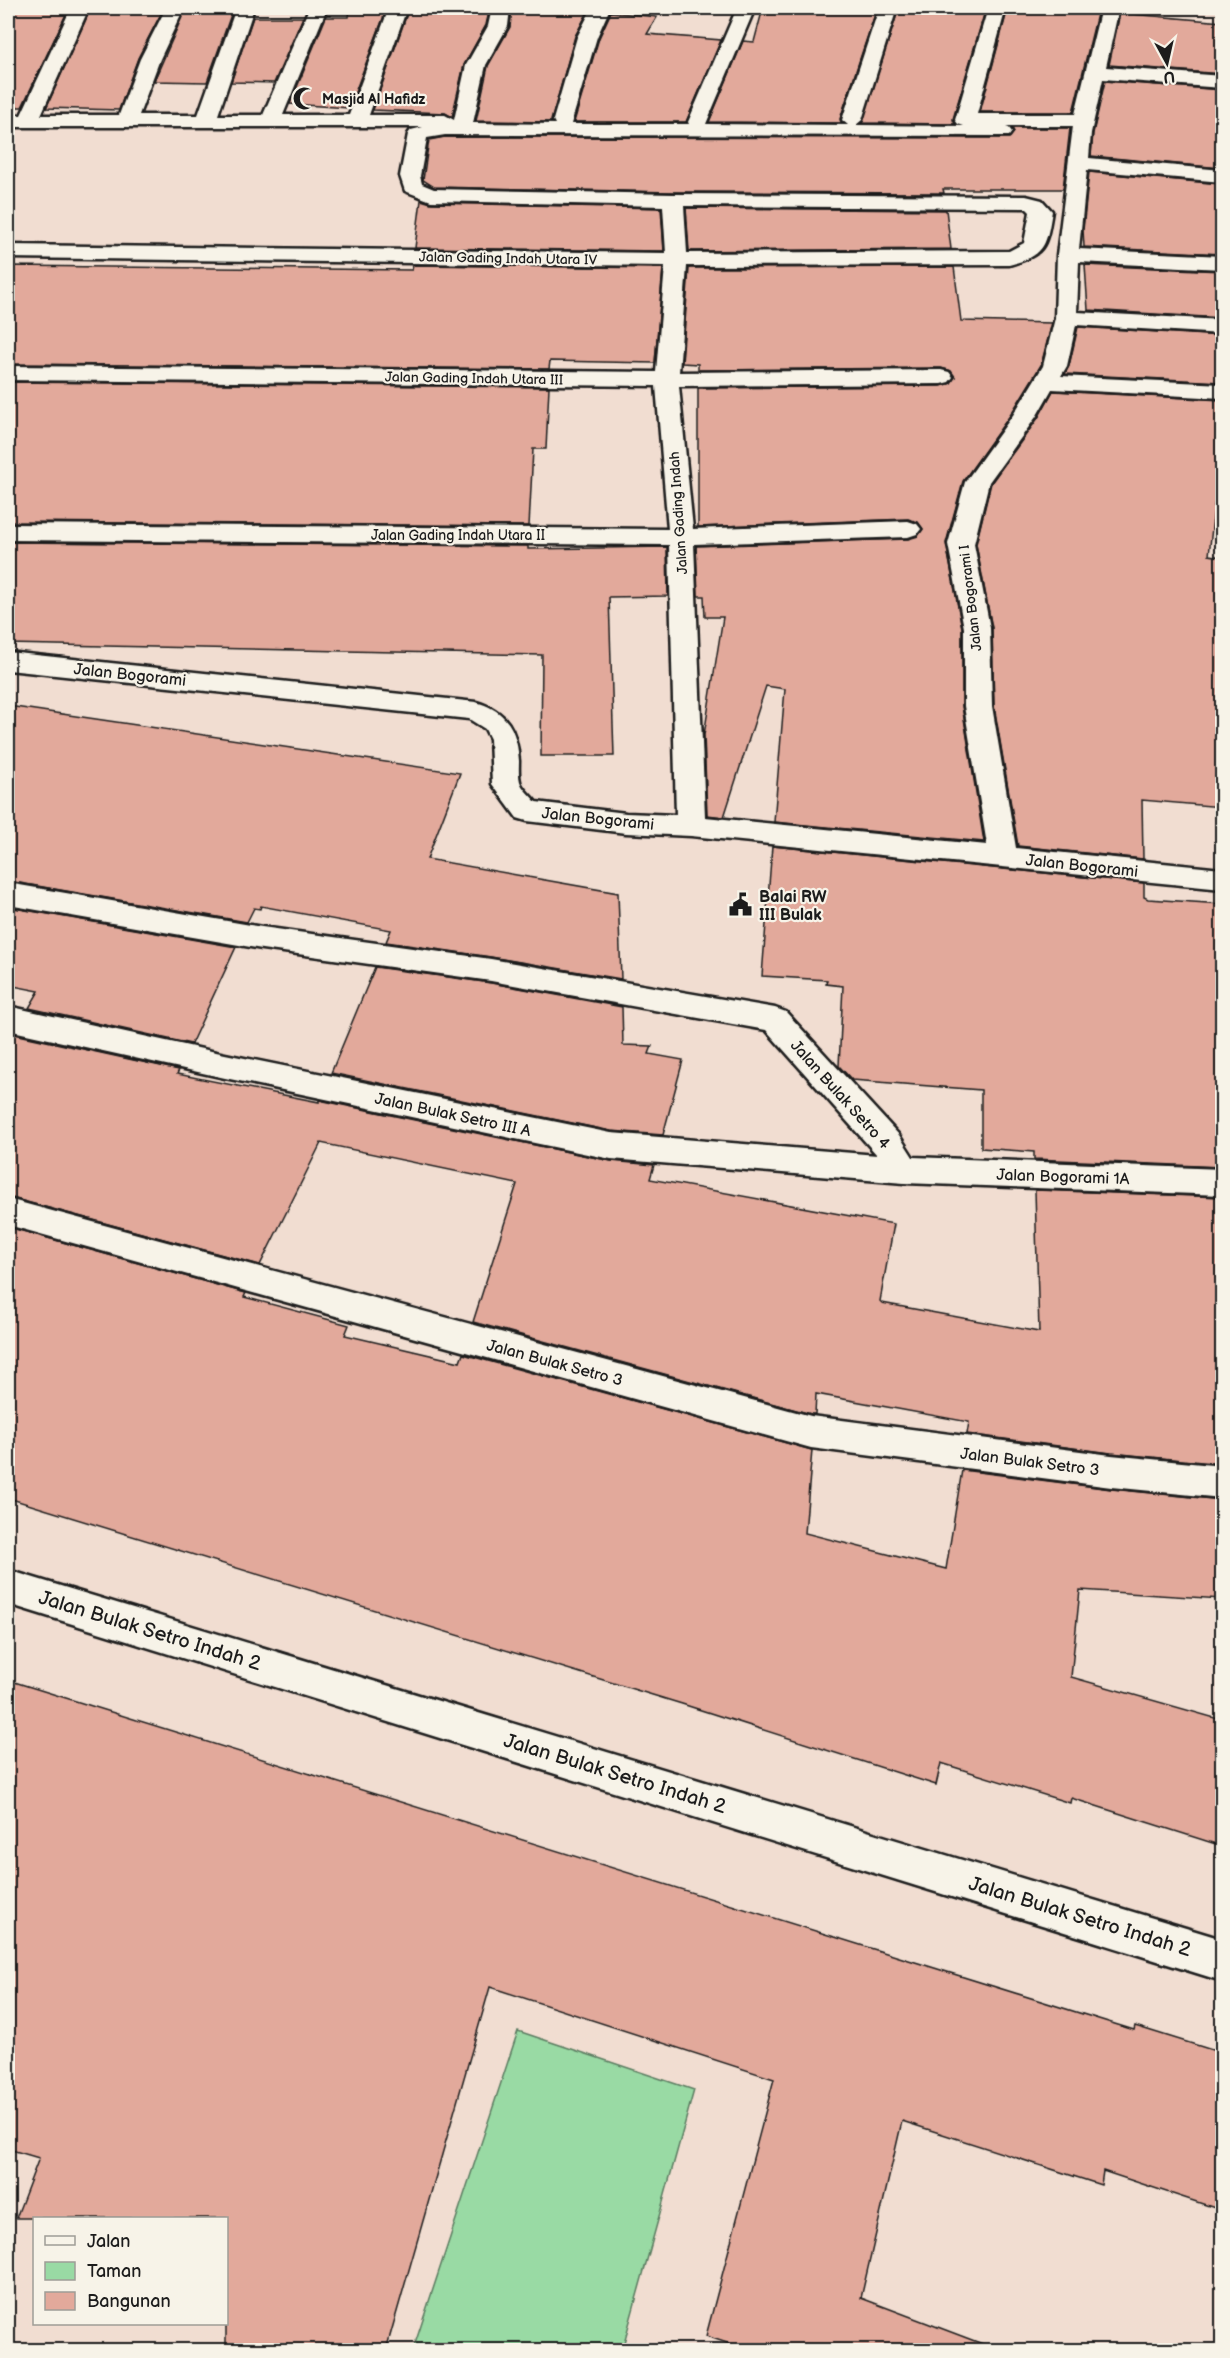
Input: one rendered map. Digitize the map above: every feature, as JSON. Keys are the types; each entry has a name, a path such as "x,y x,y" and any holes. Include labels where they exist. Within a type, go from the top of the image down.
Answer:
{"street":[{"path":"80,8 18,121 1083,120"},
{"path":"127,121 150,59 175,8"},
{"path":"206,121 245,8"},
{"path":"270,121 318,8"},
{"path":"357,121 398,8"},
{"path":"464,121 476,65 498,26 501,8"},
{"path":"563,120 587,37 601,8"},
{"path":"698,122 746,8"},
{"path":"852,120 888,8"},
{"path":"965,120 997,8"},
{"name":"Jalan Bogorami I","path":"1003,857 978,706 976,628 961,544 977,482 1024,417 1054,366 1066,318 1068,255 1083,120 1110,8"},
{"path":"1095,72 1222,82"},
{"path":"673,200 431,195 412,187 410,176 418,134 446,129 1002,132"},
{"path":"1077,163 1222,176"},
{"name":"Jalan Gading Indah Utara IV","path":"8,252 676,260 1009,258 1026,255 1033,249 1041,211 1035,204 1026,201 673,200"},
{"name":"Jalan Gading Indah","path":"673,200 676,260 667,378 681,537 691,826"},
{"path":"1068,255 1222,262"},
{"path":"1066,318 1222,327"},
{"name":"Jalan Gading Indah Utara III","path":"8,373 667,378 941,377"},
{"path":"1045,382 1222,392"},
{"name":"Jalan Gading Indah Utara II","path":"8,532 681,537 908,529"},
{"name":"Jalan Bogorami","path":"8,661 476,711 495,723 504,739 506,784 527,812 626,823 691,826 1222,879"},
{"name":"Jalan Bulak Setro 4","path":"8,894 262,938 491,970 775,1020 887,1144 904,1170"},
{"name":"Jalan Bulak Setro III A","path":"8,1018 237,1069 611,1146 904,1170"},
{"name":"Jalan Bogorami 1A","path":"904,1170 1222,1182"},
{"name":"Jalan Bulak Setro 3","path":"8,1212 811,1432 1111,1471 1222,1482"},
{"name":"Jalan Bulak Setro Indah 2","path":"8,1587 1222,1960"}],"green space":[{"path":"518,2031 694,2090 622,2350 413,2350"}],"building":[{"path":"8,8 69,8 22,107 8,107"},
{"path":"91,8 164,8 138,58 119,110 46,108"},
{"path":"186,8 233,9 207,82 154,81"},
{"path":"350,8 387,8 349,108 290,104 326,17 349,17"},
{"path":"409,8 490,8 486,25 464,65 452,117 445,113 373,110"},
{"path":"512,8 589,10 575,36 551,122 476,121 488,66 510,27"},
{"path":"763,8 877,8 840,119 842,123 709,122 743,41 754,42"},
{"path":"899,8 986,8 953,119 955,124 862,123"},
{"path":"1008,8 1098,10 1073,112 980,112"},
{"path":"611,12 657,17 647,34 721,40 686,122 574,122 599,38"},
{"path":"1120,13 1222,22 1222,74 1109,65"},
{"path":"253,17 303,17 274,83 231,82"},
{"path":"1105,81 1222,90 1221,168 1091,156 1093,133"},
{"path":"1012,128 1070,128 1063,189 943,189 944,193 673,192 434,187 423,180 429,140 445,137 1009,138 1014,132"},
{"path":"1089,172 1220,184 1222,254 1084,247 1083,230"},
{"path":"421,200 431,203 661,208 664,251 415,248"},
{"path":"686,208 946,210 951,249 689,251"},
{"path":"413,265 663,268 655,363 550,361 549,369 8,364 8,266 412,270"},
{"path":"1085,265 1222,271 1222,318 1088,310"},
{"path":"954,267 961,321 1052,323 1041,365 1011,414 963,481 946,543 962,628 962,706 984,842 774,822 785,689 766,686 724,817 707,815 704,735 723,617 705,617 704,596 698,596 696,546 908,539 918,536 923,529 918,522 908,519 698,527 698,388 941,386 951,383 955,377 951,371 941,368 698,370 698,364 682,363 689,268"},
{"path":"1078,327 1222,336 1222,382 1065,374"},
{"path":"8,382 549,387 546,449 533,449 529,526 8,522"},
{"path":"1053,391 1222,400 1222,454 1220,453 1209,555 1222,557 1222,807 1142,800 1143,859 1018,846 994,706 992,628 976,544 991,483 1038,418"},
{"path":"8,542 528,546 528,549 667,547 668,596 609,597 614,756 541,756 542,655 8,644"},
{"path":"8,706 460,773 427,859 618,893 621,979 386,942 391,930 261,906 260,909 254,908 247,922 8,881"},
{"path":"772,846 1144,883 1144,897 1148,899 1222,904 1222,1167 1034,1159 1034,1152 981,1148 981,1090 852,1080 839,1066 843,986 826,984 827,980 762,976"},
{"path":"8,907 236,947 191,1044 29,1008 39,991 8,985"},
{"path":"375,967 491,983 622,1007 623,1045 652,1046 649,1054 683,1060 663,1135 611,1131 331,1073"},
{"path":"14,1034 179,1070 177,1074 319,1102 319,1100 611,1161 654,1165 650,1179 894,1224 880,1301 882,1303 1039,1332 1035,1190 1222,1197 1222,1464 1111,1453 967,1434 969,1422 816,1394 815,1414 811,1414 473,1322 517,1184 321,1143 260,1265 8,1197 8,1044"},
{"path":"8,1227 246,1293 244,1297 349,1325 345,1335 460,1362 463,1354 812,1450 805,1533 946,1569 962,1470 1222,1500 1222,1599 1080,1590 1071,1677 1222,1720 1222,1846 1071,1798 1070,1803 941,1763 936,1785 682,1704 8,1498"},
{"path":"8,1680 1134,2030 1135,2026 1222,2053 1222,2149 1215,2208 1103,2171 1101,2185 902,2121 861,2298 988,2346 987,2350 748,2350 706,2336 774,2079 490,1987 386,2350 226,2350 228,2217 16,2218 39,2158 8,2149"}],"place":[{"name":"Masjid Al Hafidz","path":"304,99"},
{"name":"Balai RW III Bulak","path":"741,905"}]}
